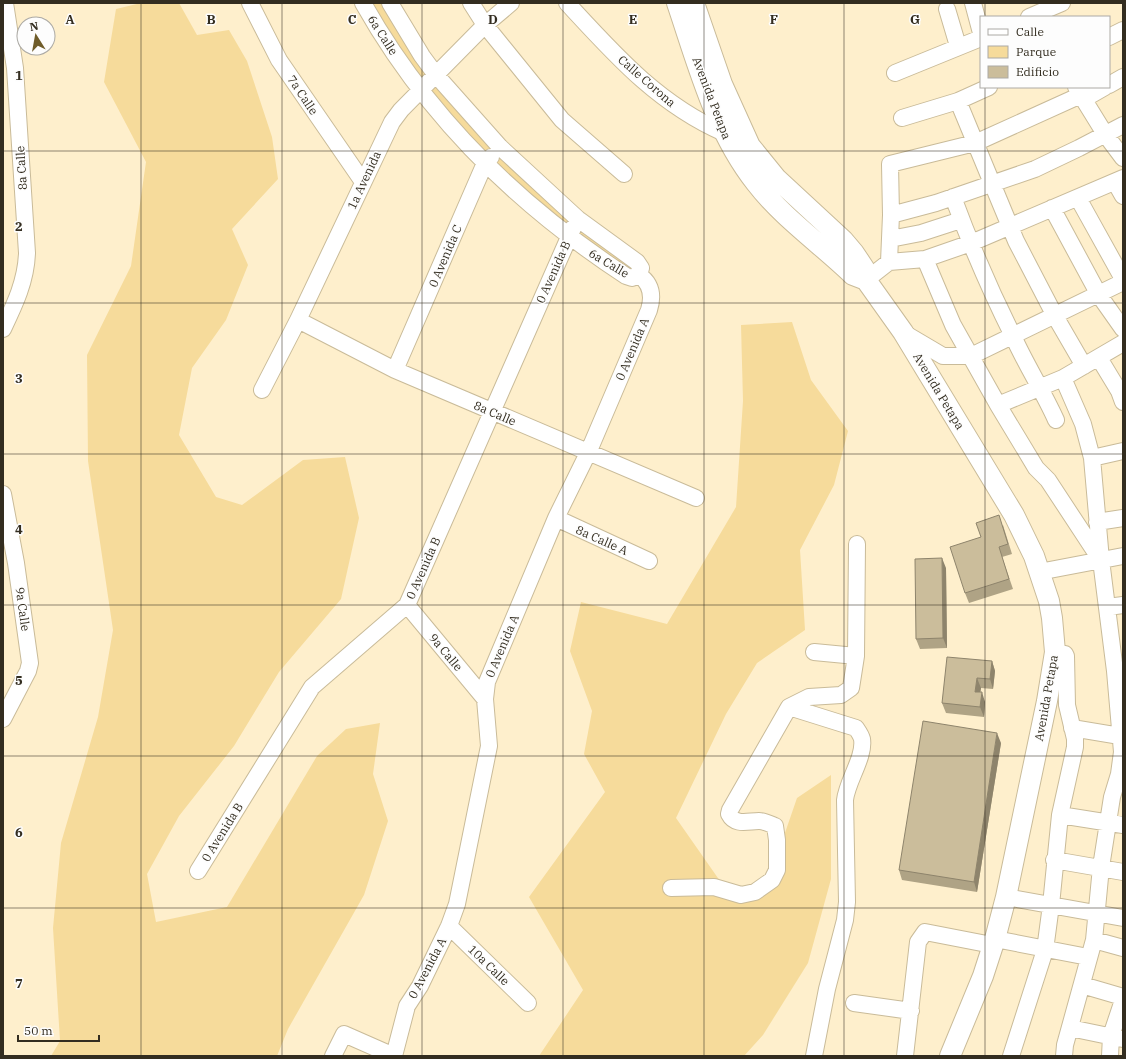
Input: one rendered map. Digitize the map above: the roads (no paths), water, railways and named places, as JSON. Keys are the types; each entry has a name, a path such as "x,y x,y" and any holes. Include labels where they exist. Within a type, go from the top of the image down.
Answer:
{"main road":[{"name":"Avenida Petapa","path":"677,3 714,110 732,130 750,146 764,166 843,240 864,268 866,280 903,332 1014,515 1034,556 1052,618 1055,652 1047,701 1006,897 983,976 950,1056"},
{"name":"Avenida Petapa","path":"694,3 722,84 732,130"}],"street":[{"name":"8a Calle","path":"3,329 22,287 27,265 9,69 5,3"},
{"name":"7a Calle","path":"250,3 279,60 363,182"},
{"name":"6a Calle","path":"363,3 396,56 421,91 438,113 485,164 568,236 626,276 632,278 639,275 641,268 637,262 578,219 500,147 436,75 422,56 390,3"},
{"path":"471,3 485,25 562,120 624,174"},
{"name":"1a Avenida","path":"262,390 298,320 392,122 401,110 485,25 511,3"},
{"name":"Calle Corona","path":"567,3 651,88 685,114 732,130"},
{"path":"973,3 980,28"},
{"path":"1032,13 1062,3"},
{"path":"947,9 958,46"},
{"path":"1110,36 1123,30"},
{"path":"895,73 958,46 980,38"},
{"path":"1110,84 1123,77"},
{"path":"902,118 958,102 987,88"},
{"path":"889,262 891,215 890,164 975,143 1080,93 1101,88"},
{"path":"1080,93 1105,134 1123,158"},
{"path":"958,102 993,182 1010,227 1055,316 1084,366"},
{"path":"891,215 917,209 1035,169 1123,125"},
{"name":"0 Avenida C","path":"395,370 485,164 500,147"},
{"path":"866,280 889,262 925,259 971,243 1119,180 1123,196"},
{"path":"953,197 961,220 1012,336 1041,386 1056,420"},
{"path":"903,332 943,356 971,356 1055,316 1123,281 1078,198"},
{"path":"1052,208 1099,294 1123,329"},
{"name":"0 Avenida B","path":"198,871 312,687 407,605 568,236 578,219"},
{"path":"890,240 921,234 961,220"},
{"path":"925,259 953,325 998,405 1036,468 1048,480 1101,560"},
{"name":"0 Avenida A","path":"394,1056 406,1006 420,986 449,926 457,904 489,746 485,699 487,682 556,518 588,453 651,303 651,290 645,279 639,275"},
{"name":"8a Calle","path":"298,320 395,370 696,498"},
{"path":"998,405 1063,378 1123,343"},
{"path":"1099,358 1119,391 1123,402"},
{"path":"1063,378 1083,424 1092,458 1101,560 1115,606 1119,671 1120,736 1123,752 1121,775 1112,797 1115,824 1101,867 1094,940 1088,957 1082,985 1065,1045 1064,1056"},
{"path":"1092,458 1123,451"},
{"name":"9a Calle","path":"3,494 16,564 30,663 28,671 3,719"},
{"name":"8a Calle A","path":"556,518 649,561"},
{"path":"1097,522 1123,518"},
{"path":"671,888 714,886 741,895 755,892 772,880 777,870 777,840 775,826 760,821 747,823 737,822 731,818 729,814 789,708 809,697 841,695 851,688 856,656 857,544"},
{"path":"1039,572 1123,556"},
{"name":"9a Calle","path":"407,605 485,699"},
{"path":"814,652 856,656"},
{"path":"1011,1056 1045,950 1060,815 1075,748 1075,739 1067,705 1066,656 1055,652"},
{"path":"1047,701 1067,705"},
{"path":"789,708 856,728 862,738 861,751 845,795 846,920 826,989 814,1056"},
{"path":"1072,728 1120,736"},
{"path":"1060,815 1115,824"},
{"path":"1054,860 1123,872"},
{"path":"1006,897 1097,912 1123,918"},
{"name":"10a Calle","path":"449,926 528,1003"},
{"path":"905,1056 918,942 924,932 1088,957"},
{"path":"1094,940 1123,948"},
{"path":"1082,985 1123,997"},
{"path":"1110,1056 1117,1037 1123,1000"},
{"path":"854,1003 910,1011"},
{"path":"1070,1028 1117,1037"},
{"path":"333,1056 344,1034 394,1056"}]}
